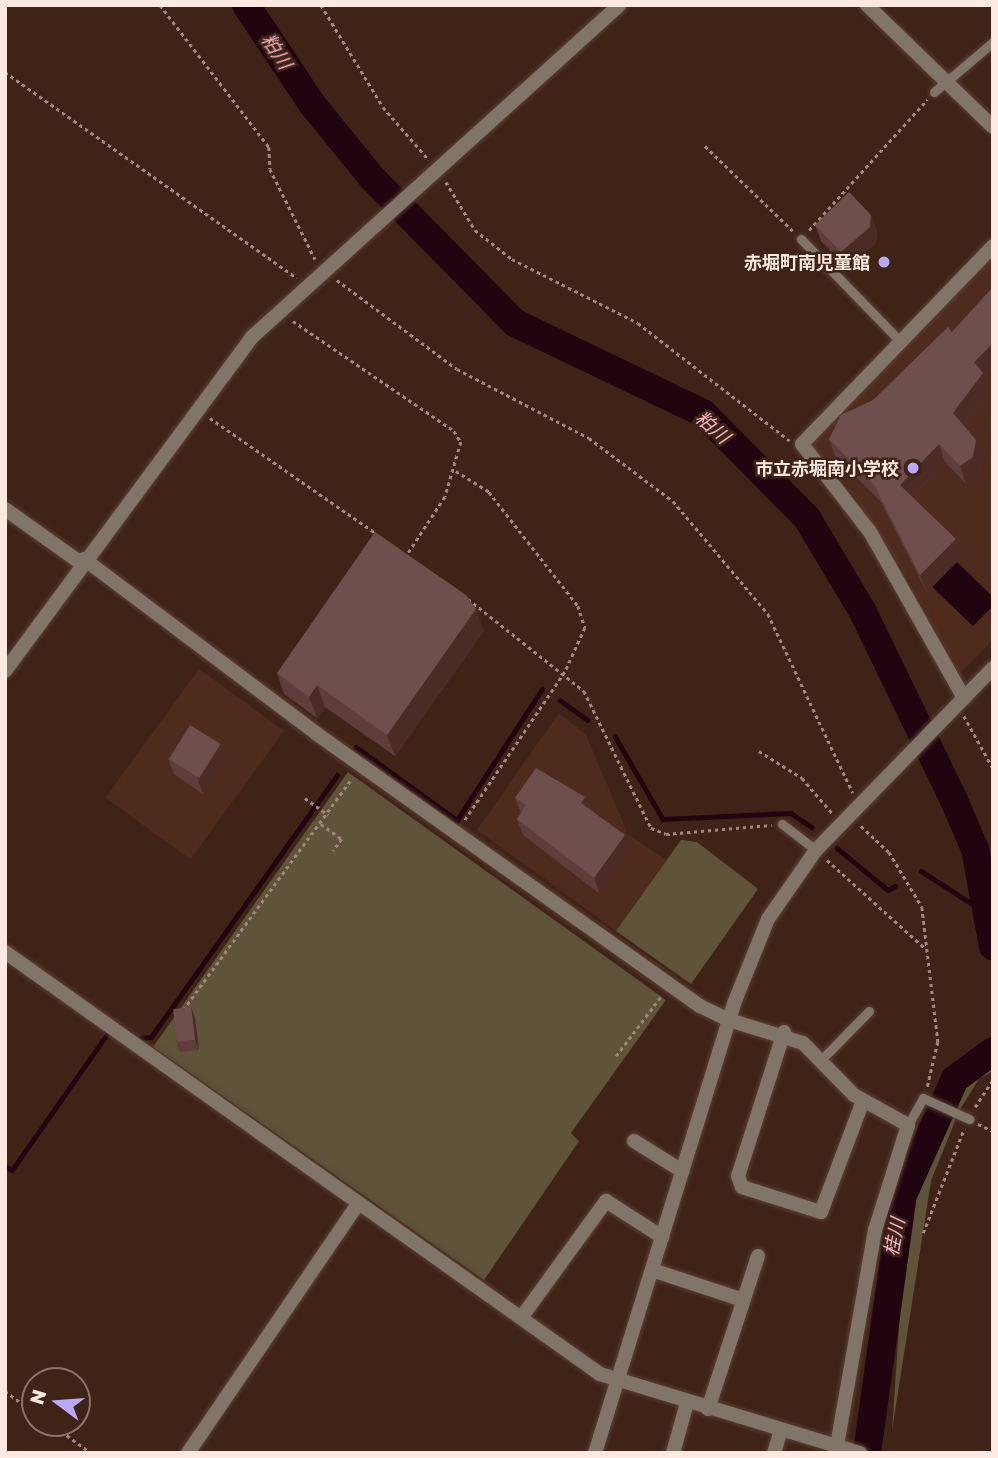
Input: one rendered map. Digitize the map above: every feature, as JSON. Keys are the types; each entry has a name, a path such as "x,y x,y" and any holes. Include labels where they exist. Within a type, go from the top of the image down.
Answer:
{"street":[{"path":"5,671 196,408 278,311 620,5"},
{"path":"867,5 993,127"},
{"path":"959,707 870,532 802,444 993,246"},
{"path":"5,509 83,561 700,1006 729,1020 784,1032 863,1101 908,1125 875,1230 838,1448"},
{"path":"595,1453 729,1020 768,919 816,850 959,707 993,668"},
{"path":"5,952 521,1318 618,1382 860,1453"},
{"path":"784,1032 738,1177 742,1187 821,1212 863,1101"},
{"path":"634,1141 682,1171"},
{"path":"521,1318 606,1201 662,1237"},
{"path":"188,1453 358,1203"},
{"path":"708,1409 758,1256"},
{"path":"652,1270 743,1300"},
{"path":"673,1453 687,1403"},
{"path":"774,1453 781,1430"}],"lane":[{"path":"934,92 993,42"},
{"path":"801,239 900,341"},
{"path":"782,824 816,850"},
{"path":"820,1061 869,1011"},
{"path":"908,1125 925,1099 966,1118"}],"path":[{"path":"160,5 269,147 270,169 326,268 457,369 589,438 673,501 768,614 853,811"},
{"path":"320,5 383,107 436,172 475,230 512,260 638,323 797,444"},
{"path":"5,72 305,285"},
{"path":"705,146 801,239 934,92"},
{"path":"278,311 454,431 461,442 456,471 407,555"},
{"path":"196,408 385,539"},
{"path":"456,471 489,492 578,606 585,628 565,672 457,833"},
{"path":"396,547 418,563"},
{"path":"461,594 565,672 592,701 652,828 666,834 782,824"},
{"path":"959,707 993,768"},
{"path":"759,751 853,811 889,852 922,907 937,1065 925,1099"},
{"path":"179,1015 356,774"},
{"path":"305,798 328,815"},
{"path":"321,824 342,839 333,851"},
{"path":"816,850 928,952"},
{"path":"617,1056 663,992"},
{"path":"923,1233 966,1118 993,1079"},
{"path":"5,1391 21,1403"},
{"path":"69,1437 91,1453"}],"shaded area":[{"name":"市立赤堀南小学校","path":"993,255 993,640 959,674 910,581 845,483 813,447 814,437"},
{"path":"957,562 993,597 993,606 973,626 932,587"},
{"path":"199,669 284,731 190,859 106,798"},
{"path":"559,713 586,735 628,834 666,860 616,931 477,830"},
{"path":"348,772 666,1000 571,1133 579,1141 484,1280 153,1047"},
{"path":"681,840 697,842 758,889 691,984 616,931"},
{"path":"993,1057 993,1071 979,1079 959,1111 931,1181 892,1431 904,1253 914,1195 951,1102 974,1066"}],"building":[{"path":"849,192 871,215 870,227 841,252 815,225"},
{"path":"993,287 993,343 974,362 983,373 953,413 976,440 973,457 960,466 939,444 900,485 956,539 920,575 874,485 829,439 841,415 873,400 948,327 952,332"},
{"path":"375,532 466,595 476,609 387,735 317,685 309,697 277,673"},
{"path":"190,725 221,744 199,778 169,759"},
{"path":"536,768 585,797 581,803 625,835 594,878 517,819 526,805 515,798"},
{"path":"191,1007 195,1040 177,1042 173,1009"}],"waterway":[{"name":"粕川","path":"246,5 312,104 373,179 515,323 703,413 807,518 863,612 953,798 975,849 993,946"},
{"path":"356,747 457,820 542,689"},
{"path":"560,700 588,720"},
{"path":"615,736 663,819 791,813 812,827"},
{"path":"140,1038 151,1037 337,775"},
{"path":"837,848 888,890 895,886"},
{"path":"921,871 982,910"},
{"path":"5,1166 12,1170 106,1036"},
{"name":"桂川","path":"867,1453 903,1195 955,1079 993,1051"}],"place":[{"name":"赤堀町南児童館","path":"884,262"},
{"name":"市立赤堀南小学校","path":"913,468"}]}
